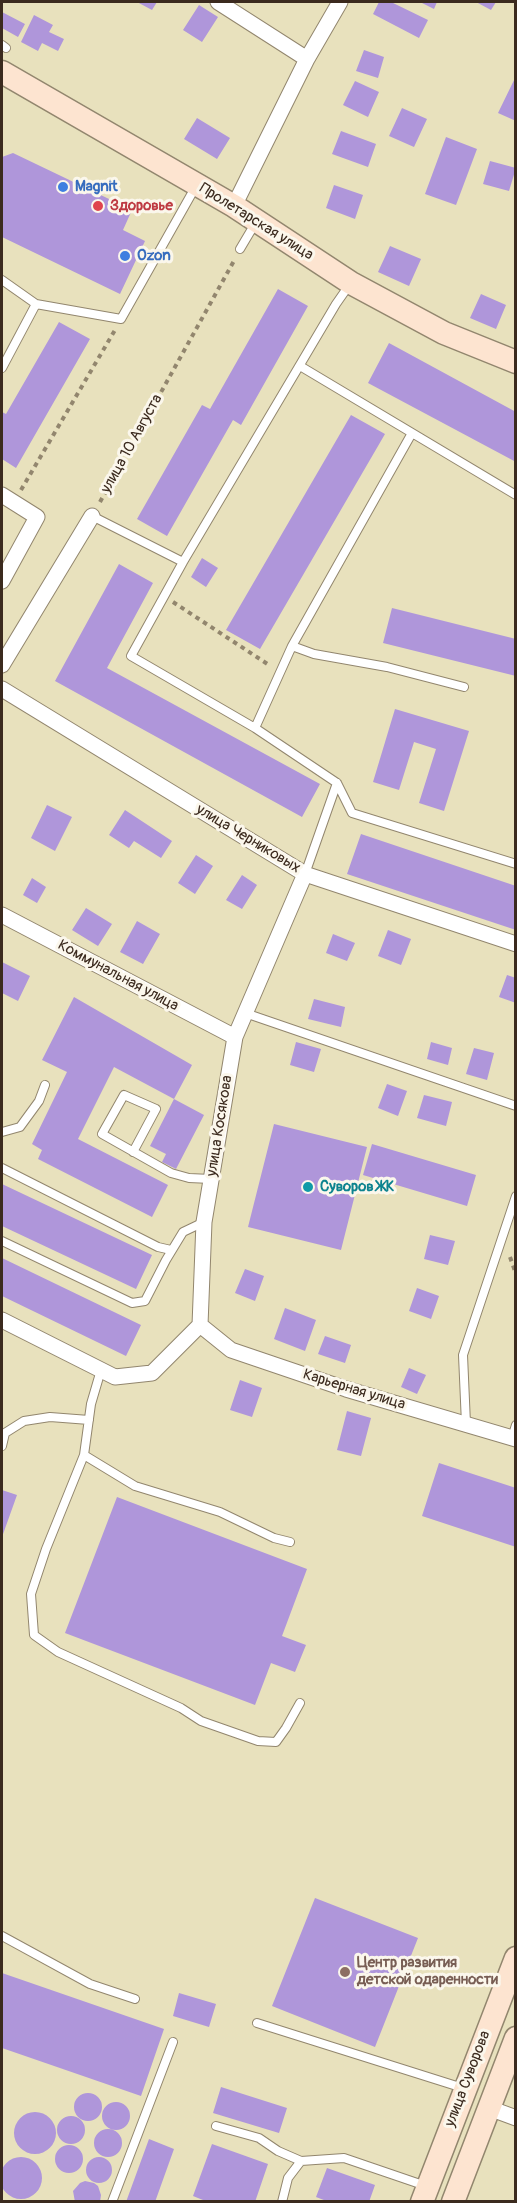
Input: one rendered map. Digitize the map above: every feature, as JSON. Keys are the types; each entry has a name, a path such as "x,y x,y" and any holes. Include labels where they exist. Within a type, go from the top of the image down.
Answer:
{"street":[{"path":"218,2 307,59"},
{"path":"234,206 307,59 340,2"},
{"name":"Пролетарская улица","path":"2,72 234,206 351,283 444,333 516,362"},
{"path":"2,580 37,517 8,499"},
{"path":"2,665 92,516"},
{"name":"улица Черниковых","path":"2,689 305,874 516,944"},
{"name":"улица Косякова","path":"200,1325 204,1222 235,1037 305,874"},
{"name":"Коммунальная улица","path":"2,915 235,1037"},
{"path":"2,1320 115,1377 152,1373 200,1325"},
{"name":"Карьерная улица","path":"200,1325 231,1350 346,1389 466,1424 514,1434"},
{"name":"улица Суворова","path":"424,2194 516,1958"},
{"name":"улица Суворова","path":"453,2202 516,2037"},
{"path":"462,2093 489,2108 516,2118"}],"lane":[{"path":"2,280 36,304 121,320 197,184"},
{"path":"240,249 257,220"},
{"path":"351,283 183,562 131,657 255,728 337,783 352,813 516,864"},
{"path":"2,368 36,304"},
{"path":"300,366 516,495"},
{"path":"255,728 292,646 412,433"},
{"path":"92,516 183,562"},
{"path":"292,646 314,654 387,667 464,687"},
{"path":"305,874 337,783"},
{"path":"245,1013 516,1106"},
{"path":"2,1132 20,1127 39,1101 45,1085"},
{"path":"133,1152 156,1109 124,1095 102,1134 133,1152 171,1173 189,1178 211,1179"},
{"path":"2,1168 158,1247 171,1251"},
{"path":"466,1424 463,1355 516,1196"},
{"path":"2,1242 132,1303 145,1301 183,1232 204,1222"},
{"path":"101,1370 91,1404 84,1455 46,1550 32,1594 34,1635 58,1652 182,1708 201,1721 258,1741 276,1742 300,1703"},
{"path":"2,1446 5,1433 24,1420 50,1417 89,1420"},
{"path":"84,1455 135,1486 220,1512 274,1538 290,1542"},
{"path":"2,1936 90,1984 135,1999"},
{"path":"257,2023 462,2093"},
{"path":"112,2202 173,2042"},
{"path":"216,2126 259,2138 278,2151 301,2161 344,2158 424,2194"},
{"path":"282,2202 288,2178 301,2161"}],"path":[{"name":"улица 10 Августа","path":"92,516 240,249"},
{"path":"8,499 121,320"},
{"path":"165,597 280,672"}],"building":[{"path":"137,2 157,2 152,10"},
{"path":"379,2 391,2 428,20 419,38 373,14"},
{"path":"420,2 437,2 434,9"},
{"path":"476,2 496,2 491,10"},
{"path":"199,5 218,17 202,42 183,30"},
{"path":"2,12 25,24 18,37 2,28"},
{"path":"34,15 53,25 49,32 64,39 58,51 42,43 38,51 21,42"},
{"path":"364,50 384,57 378,78 356,71"},
{"path":"516,76 516,121 498,113"},
{"path":"355,81 379,92 368,117 343,105"},
{"path":"402,108 427,119 414,147 389,136"},
{"path":"197,118 230,138 217,159 184,139"},
{"path":"341,131 376,144 368,167 332,154"},
{"path":"446,137 477,149 456,205 425,194"},
{"path":"13,153 132,210 123,230 145,241 120,294 2,237 2,157"},
{"path":"490,161 516,168 509,191 483,184"},
{"path":"334,185 363,195 355,219 326,208"},
{"path":"390,246 421,259 409,286 378,272"},
{"path":"278,289 308,306 241,425 233,420 167,536 137,519 202,405 210,409"},
{"path":"481,294 506,305 496,329 470,318"},
{"path":"59,322 90,339 16,468 2,459 2,412 6,414"},
{"path":"389,343 516,412 516,462 368,383"},
{"path":"351,415 385,434 260,649 226,630"},
{"path":"202,558 218,568 206,587 191,577"},
{"path":"119,564 153,583 107,668 320,784 302,817 55,681"},
{"path":"392,608 516,639 516,676 383,643"},
{"path":"395,709 469,731 444,811 419,803 436,749 414,742 399,790 373,782"},
{"path":"47,805 72,817 55,851 31,838"},
{"path":"125,810 172,841 161,858 134,841 129,848 109,835"},
{"path":"361,834 516,886 516,930 347,874"},
{"path":"196,855 213,866 195,894 178,883"},
{"path":"242,875 257,885 242,909 226,900"},
{"path":"32,878 46,887 37,903 23,895"},
{"path":"86,908 112,924 98,946 72,930"},
{"path":"137,921 160,934 143,964 120,952"},
{"path":"388,930 411,939 401,965 378,956"},
{"path":"333,934 355,943 347,961 326,953"},
{"path":"2,962 30,976 18,1001 2,993"},
{"path":"507,975 516,978 516,1003 499,997"},
{"path":"74,997 192,1065 174,1099 114,1067 78,1139 168,1185 152,1217 38,1159 42,1150 32,1144 67,1072 42,1060"},
{"path":"314,999 345,1007 341,1027 308,1019"},
{"path":"296,1042 321,1049 314,1072 290,1065"},
{"path":"431,1042 452,1048 448,1065 427,1059"},
{"path":"474,1048 494,1053 487,1080 466,1074"},
{"path":"387,1084 407,1091 398,1116 378,1108"},
{"path":"424,1095 452,1102 446,1126 417,1118"},
{"path":"174,1099 204,1115 176,1169 162,1162 166,1154 150,1146"},
{"name":"Суворов ЖК","path":"274,1124 367,1147 341,1250 248,1227"},
{"path":"372,1144 476,1175 467,1206 363,1175"},
{"path":"2,1184 152,1255 136,1289 2,1226"},
{"path":"430,1235 455,1241 448,1265 424,1259"},
{"path":"2,1258 141,1325 126,1356 2,1296"},
{"path":"245,1269 264,1276 255,1301 235,1293"},
{"path":"417,1288 439,1296 431,1319 409,1311"},
{"path":"285,1308 316,1320 305,1351 274,1339"},
{"path":"325,1336 351,1345 345,1363 318,1354"},
{"path":"409,1368 426,1375 417,1394 401,1387"},
{"path":"240,1380 262,1388 252,1417 230,1410"},
{"path":"347,1411 371,1418 361,1456 337,1450"},
{"path":"439,1463 516,1488 516,1547 422,1516"},
{"path":"2,1490 17,1495 2,1537"},
{"path":"117,1497 307,1569 282,1636 306,1645 295,1672 271,1663 255,1705 65,1633"},
{"name":"Центр развития детской одаренности","path":"315,1898 418,1938 375,2047 272,2006"},
{"path":"2,1973 164,2029 141,2096 2,2048"},
{"path":"179,1993 216,2004 209,2027 173,2016"},
{"path":"221,2087 287,2108 279,2133 213,2113"},
{"path":"88,2093 98,2097 102,2107 98,2117 88,2121 78,2117 74,2107 78,2097"},
{"path":"116,2102 126,2106 130,2116 126,2126 116,2130 106,2126 102,2116 106,2106"},
{"path":"35,2112 43,2113 50,2118 55,2125 55,2141 50,2148 43,2153 35,2154 27,2153 20,2148 15,2141 14,2133 15,2125 20,2118 27,2113"},
{"path":"71,2116 81,2120 85,2130 81,2140 71,2144 61,2140 57,2130 61,2120"},
{"path":"108,2129 118,2133 122,2143 118,2153 108,2157 98,2153 94,2143 98,2133"},
{"path":"149,2139 174,2149 155,2202 126,2202"},
{"path":"212,2144 268,2164 255,2202 208,2202 193,2196"},
{"path":"69,2145 79,2149 83,2159 79,2169 69,2173 59,2169 55,2159 59,2149"},
{"path":"21,2157 36,2163 42,2178 36,2193 21,2199 6,2193 0,2178 6,2163"},
{"path":"99,2157 108,2161 112,2170 108,2179 99,2183 90,2179 86,2170 90,2161"},
{"path":"327,2168 375,2185 369,2202 329,2202 316,2197"},
{"path":"85,2181 98,2186 101,2195 100,2202 75,2202 73,2191"}],"place":[{"name":"Magnit","path":"63,187"},
{"name":"Здоровье","path":"98,206"},
{"name":"Ozon","path":"125,256"},
{"name":"Суворов ЖК","path":"308,1187"},
{"name":"Центр развития детской одаренности","path":"345,1972"}]}
